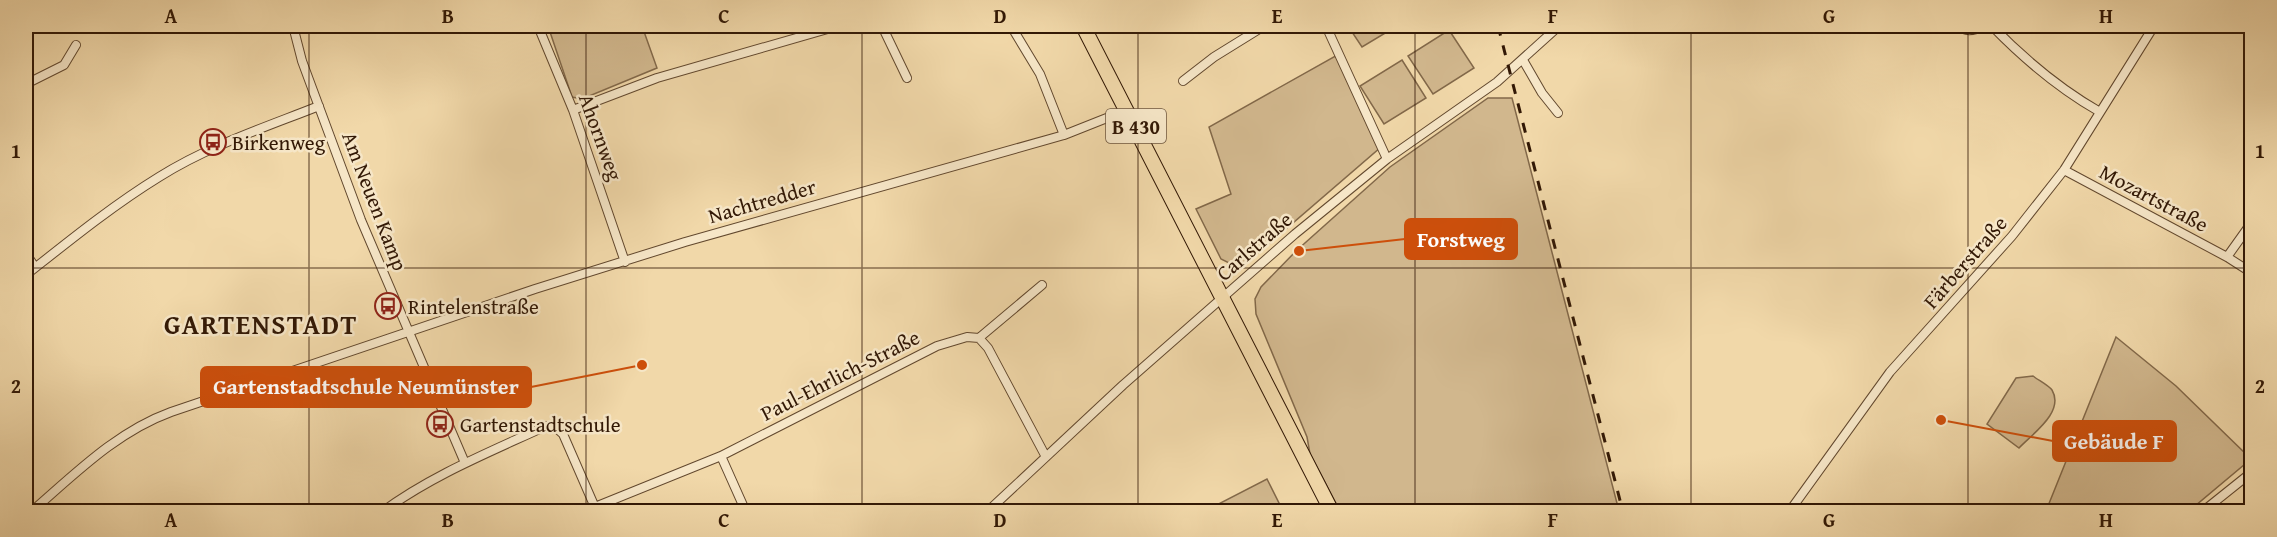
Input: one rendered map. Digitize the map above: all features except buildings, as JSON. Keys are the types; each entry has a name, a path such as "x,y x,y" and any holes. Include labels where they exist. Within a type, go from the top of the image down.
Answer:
{"main road":[{"name":"B 430","path":"1083,26 1332,512"}],"street":[{"name":"Am Neuen Kamp","path":"293,26 302,60 362,220 465,463"},
{"name":"Ahornweg","path":"538,26 573,110 626,262"},
{"path":"573,110 657,78 838,26"},
{"path":"882,26 907,78"},
{"path":"1011,26 1040,74 1064,135"},
{"path":"1183,81 1214,57 1264,26"},
{"path":"1326,26 1387,159"},
{"name":"Carlstraße","path":"987,512 1295,234 1387,159 1497,82 1559,26"},
{"path":"1959,26 1963,30 1984,26"},
{"path":"1992,26 2030,64 2065,93 2100,112"},
{"name":"Färberstraße","path":"1789,512 1890,372 2012,236 2064,170 2154,26"},
{"path":"26,84 64,65 76,45"},
{"path":"1523,60 1542,93 1558,113"},
{"path":"26,275 96,219 160,176 240,138 319,106"},
{"name":"Nachtredder","path":"408,333 535,289 685,242 1064,135 1127,110"},
{"name":"Mozartstraße","path":"2064,170 2227,257 2252,273"},
{"path":"2227,257 2252,222"},
{"path":"26,254 35,267"},
{"path":"1042,285 979,338 996,361 1047,457"},
{"path":"31,512 111,444 149,420 408,333"},
{"name":"Paul-Ehrlich-Straße","path":"596,509 721,456 937,346 967,337 979,338"},
{"path":"382,512 418,488 465,463 546,426 554,426 563,434 596,509"},
{"path":"721,456 746,512"},
{"path":"2202,512 2252,472"}],"shaded area":[{"path":"548,26 642,26 657,68 582,99 572,97"},
{"path":"1348,26 1397,26 1362,47"},
{"path":"1449,30 1474,68 1433,94 1408,56"},
{"path":"1339,54 1381,147 1250,260 1235,266 1221,259 1196,209 1231,194 1209,127"},
{"path":"1402,60 1426,98 1384,124 1360,86"},
{"path":"1488,98 1512,98 1619,511 1340,511 1310,454 1307,437 1256,314 1255,299 1261,287 1296,251 1390,167"},
{"path":"2116,337 2176,386 2251,459 2189,511 2046,511"},
{"path":"2033,376 2052,390 2055,398 2054,406 2045,422 2019,448 1987,424 2016,378"},
{"path":"1267,479 1283,511 1205,511"}],"railway":[{"path":"1498,26 1623,512"}],"place":[{"name":"Birkenweg","path":"213,142"},
{"name":"Forstweg","path":"1299,251"},
{"name":"Rintelenstraße","path":"388,306"},
{"name":"Gartenstadtschule Neumünster","path":"642,365"},
{"name":"Gebäude F","path":"1941,420"},
{"name":"Gartenstadtschule","path":"440,424"}],"district":[{"name":"GARTENSTADT","path":"261,324"}]}
